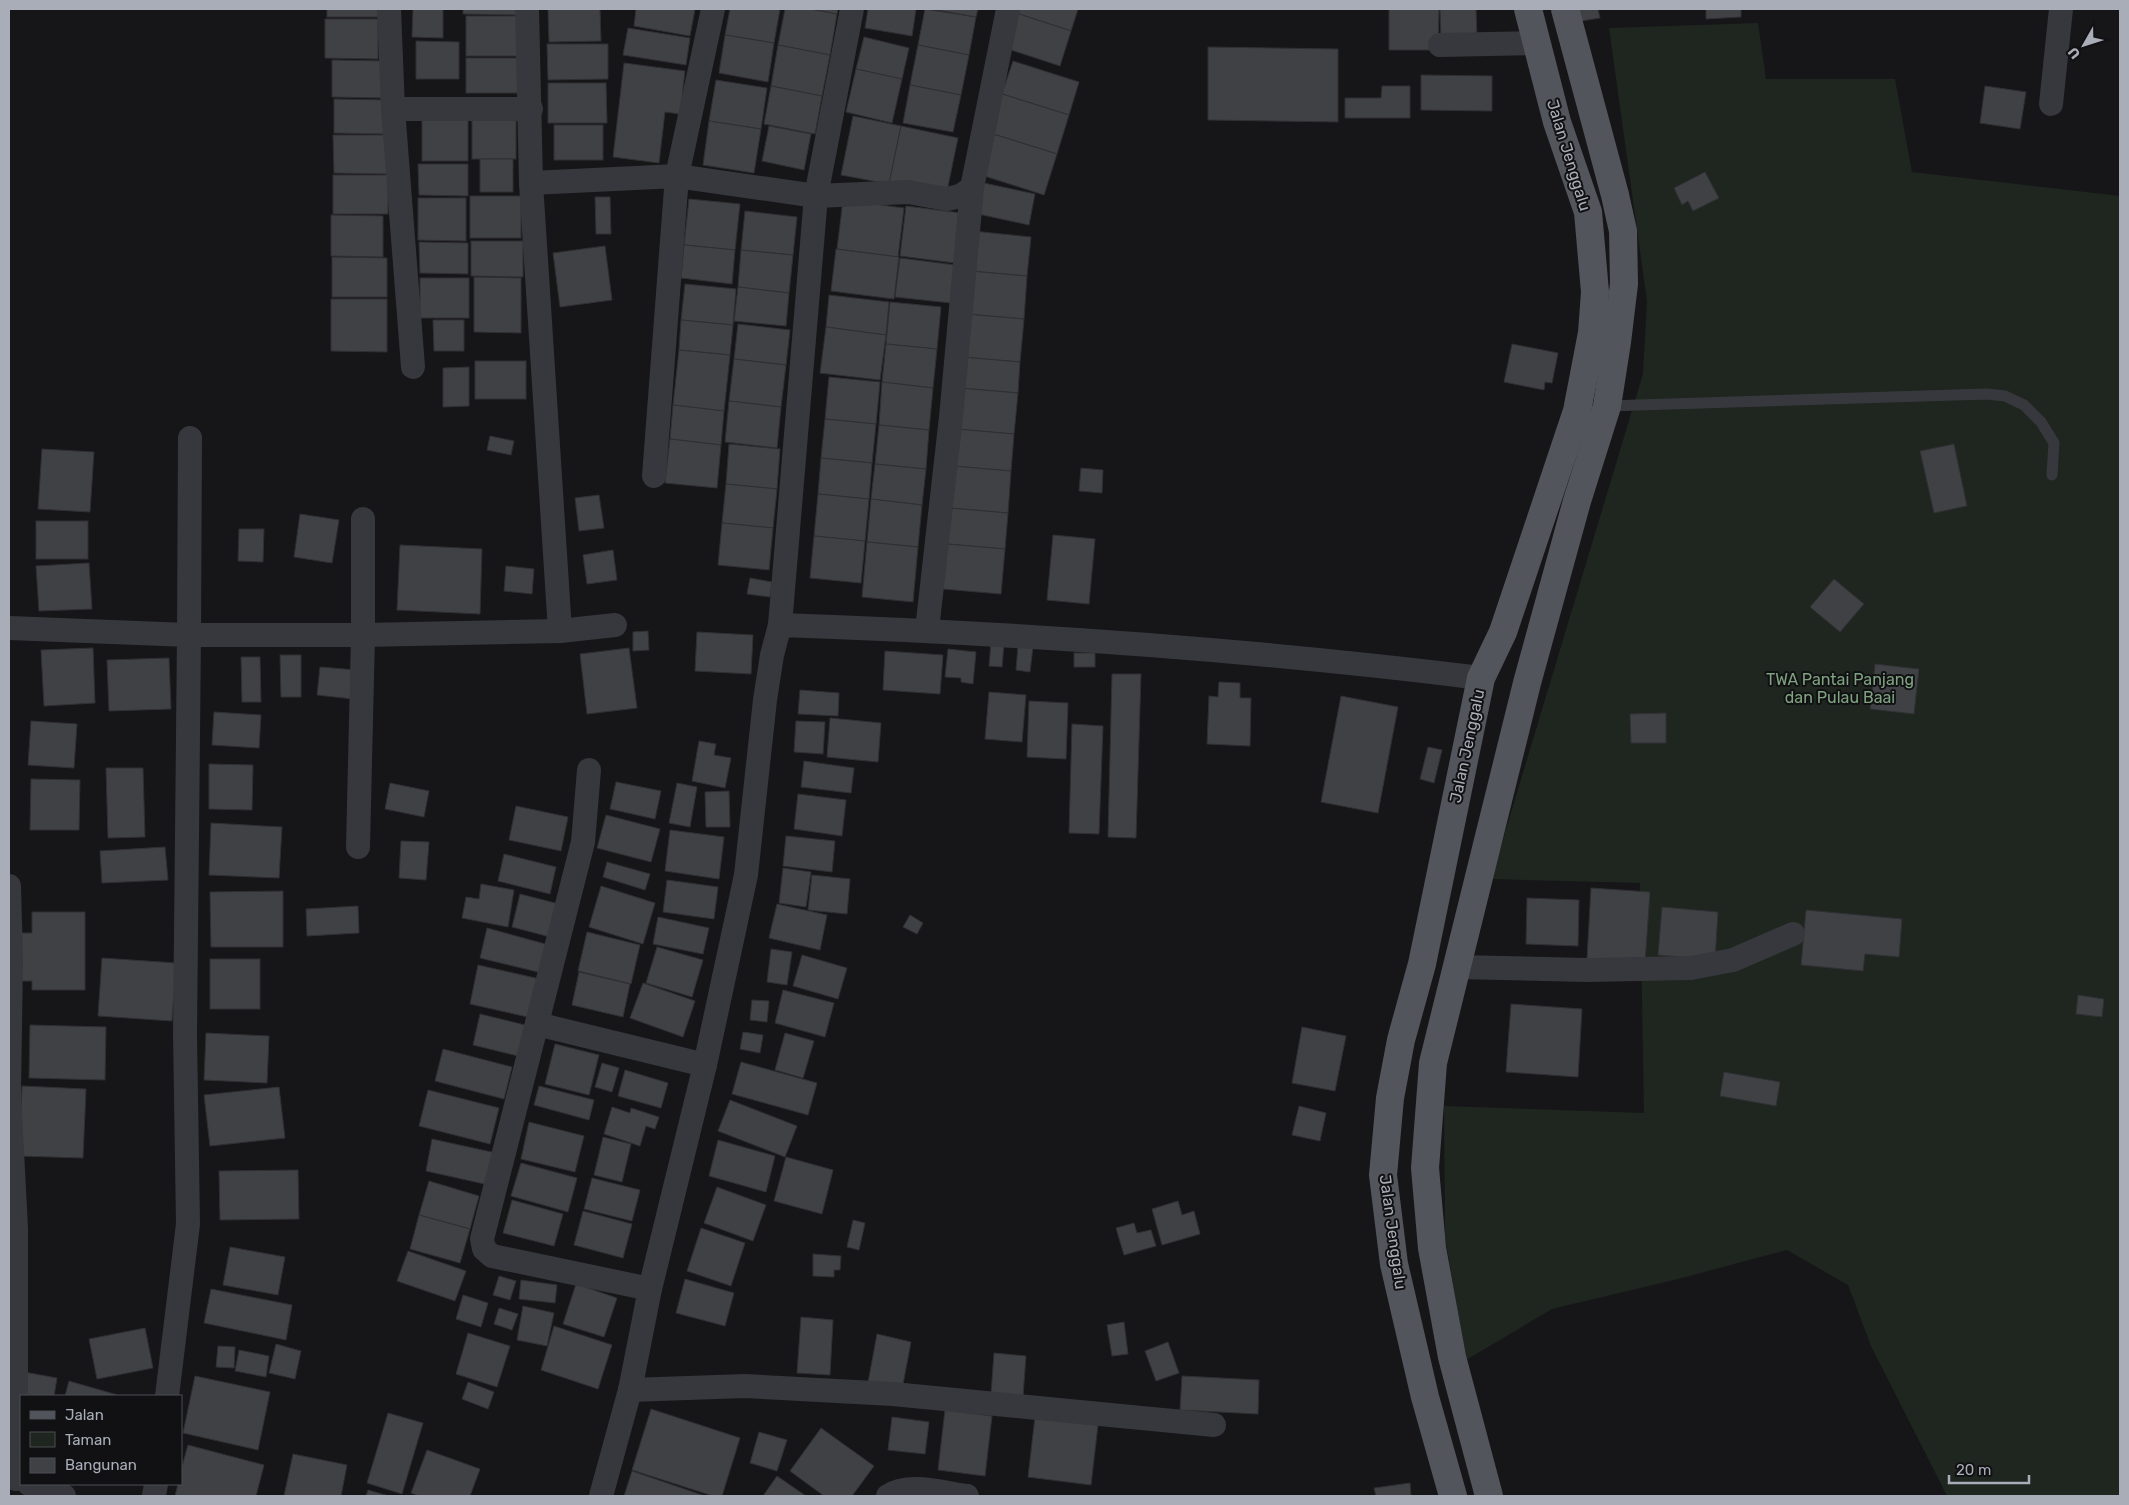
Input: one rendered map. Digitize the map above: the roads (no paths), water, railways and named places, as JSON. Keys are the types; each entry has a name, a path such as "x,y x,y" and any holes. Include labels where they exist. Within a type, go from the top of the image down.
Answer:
{"main road":[{"name":"Jalan Jenggalu","path":"1453,1496 1425,1397 1394,1264 1384,1175 1390,1098 1401,1040 1422,964 1481,678 1503,632 1552,486 1576,411 1592,333 1595,292 1588,212 1557,122 1528,9"},
{"name":"Jalan Jenggalu","path":"1489,1496 1452,1357 1432,1248 1425,1168 1434,1063 1526,683 1577,501 1607,406 1617,342 1624,284 1623,231 1565,9"},
{"path":"1552,486 1577,501"}],"street":[{"path":"390,9 393,109 413,367"},
{"path":"527,9 531,183 560,631"},
{"path":"654,476 677,176 713,9"},
{"path":"602,1496 630,1390 650,1289 705,1065 746,875 764,700 772,655 780,625 816,196 852,9"},
{"path":"927,630 952,408 972,188 1008,9"},
{"path":"2051,104 2061,9"},
{"path":"1440,45 1537,43"},
{"path":"393,109 530,109"},
{"path":"531,183 677,176 816,196 908,192 947,199 960,196 972,188"},
{"path":"167,1395 188,1224 186,1024 190,438"},
{"path":"358,847 363,635 363,519"},
{"path":"9,628 189,635 363,635 560,631 615,625"},
{"path":"780,625 927,630 1185,646 1348,661 1481,678"},
{"path":"589,770 584,842 482,1239 484,1249 492,1256 650,1289"},
{"path":"9,886 11,960 10,1093 16,1228 19,1480"},
{"path":"1457,967 1587,970 1691,968 1732,960 1793,934"},
{"path":"537,1024 705,1065"},
{"path":"630,1390 745,1386 893,1394 1214,1425"},
{"path":"33,1485 64,1496"},
{"path":"888,1496 898,1490 924,1490 967,1496"}],"lane":[{"path":"1607,406 1987,394 2004,396 2024,405 2041,422 2054,443 2052,475"}],"park label":[{"name":"TWA Pantai Panjang dan Pulau Baai","path":"1840,688"}]}
